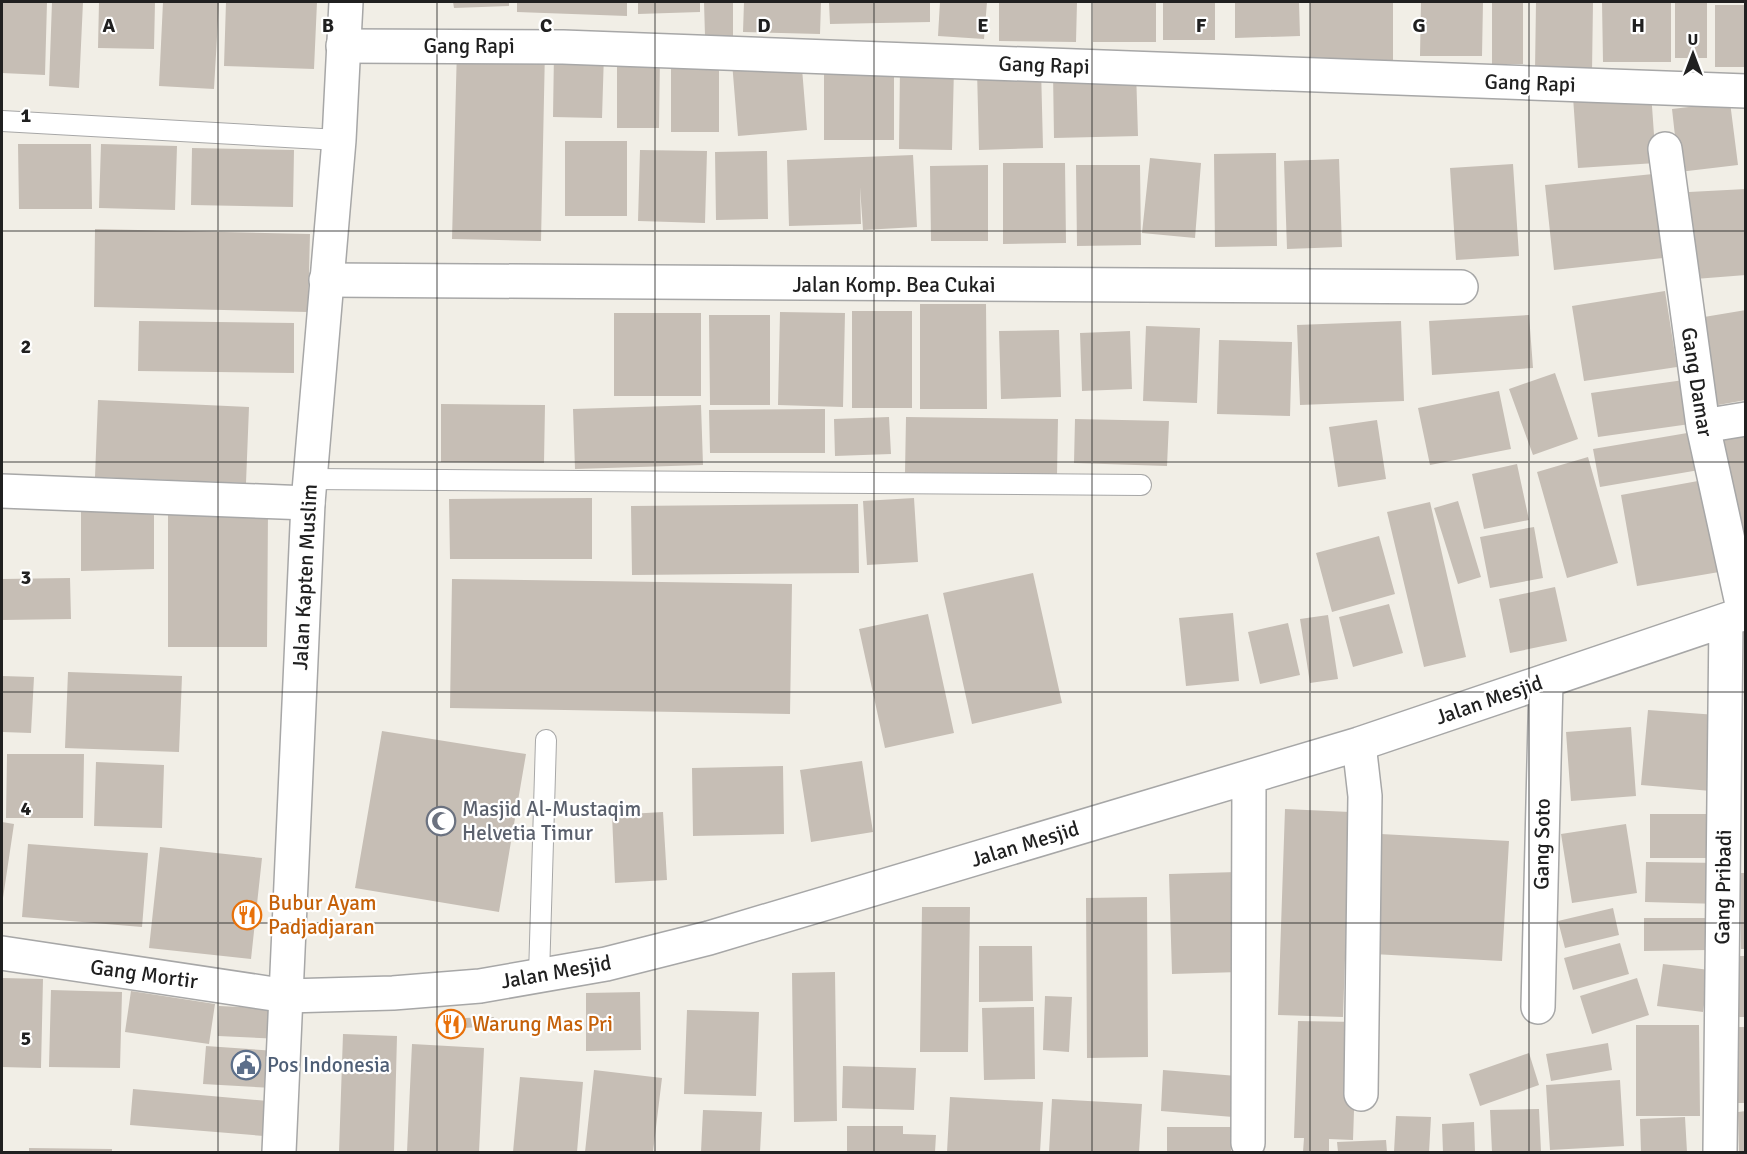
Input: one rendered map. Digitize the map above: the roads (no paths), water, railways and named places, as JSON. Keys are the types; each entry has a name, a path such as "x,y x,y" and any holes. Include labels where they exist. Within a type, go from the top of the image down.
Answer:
{"street":[{"name":"Jalan Kapten Muslim","path":"279,1152 309,491 339,140 346,2"},
{"name":"Gang Rapi","path":"343,46 563,47 1746,91"},
{"name":"Gang Damar","path":"1665,149 1703,426 1738,616"},
{"name":"Jalan Komp. Bea Cukai","path":"326,280 1461,287"},
{"path":"1703,426 1746,419"},
{"path":"2,491 309,491"},
{"name":"Jalan Mesjid","path":"287,996 393,993 480,986 606,964 709,938 1359,744 1738,616"},
{"name":"Gang Pribadi","path":"1720,1152 1738,616"},
{"name":"Gang Soto","path":"1538,1007 1546,681"},
{"path":"1359,744 1365,796 1361,1094"},
{"path":"1248,1143 1249,777"},
{"name":"Gang Mortir","path":"2,953 287,996"}],"lane":[{"path":"2,121 339,140"},
{"path":"309,491 1141,485"},
{"path":"539,976 546,740"}],"place":[{"name":"Masjid Al-Mustaqim Helvetia Timur","path":"441,821"},
{"name":"Bubur Ayam Padjadjaran","path":"247,915"},
{"name":"Warung Mas Pri","path":"451,1024"},
{"name":"Pos Indonesia","path":"246,1065"}]}
